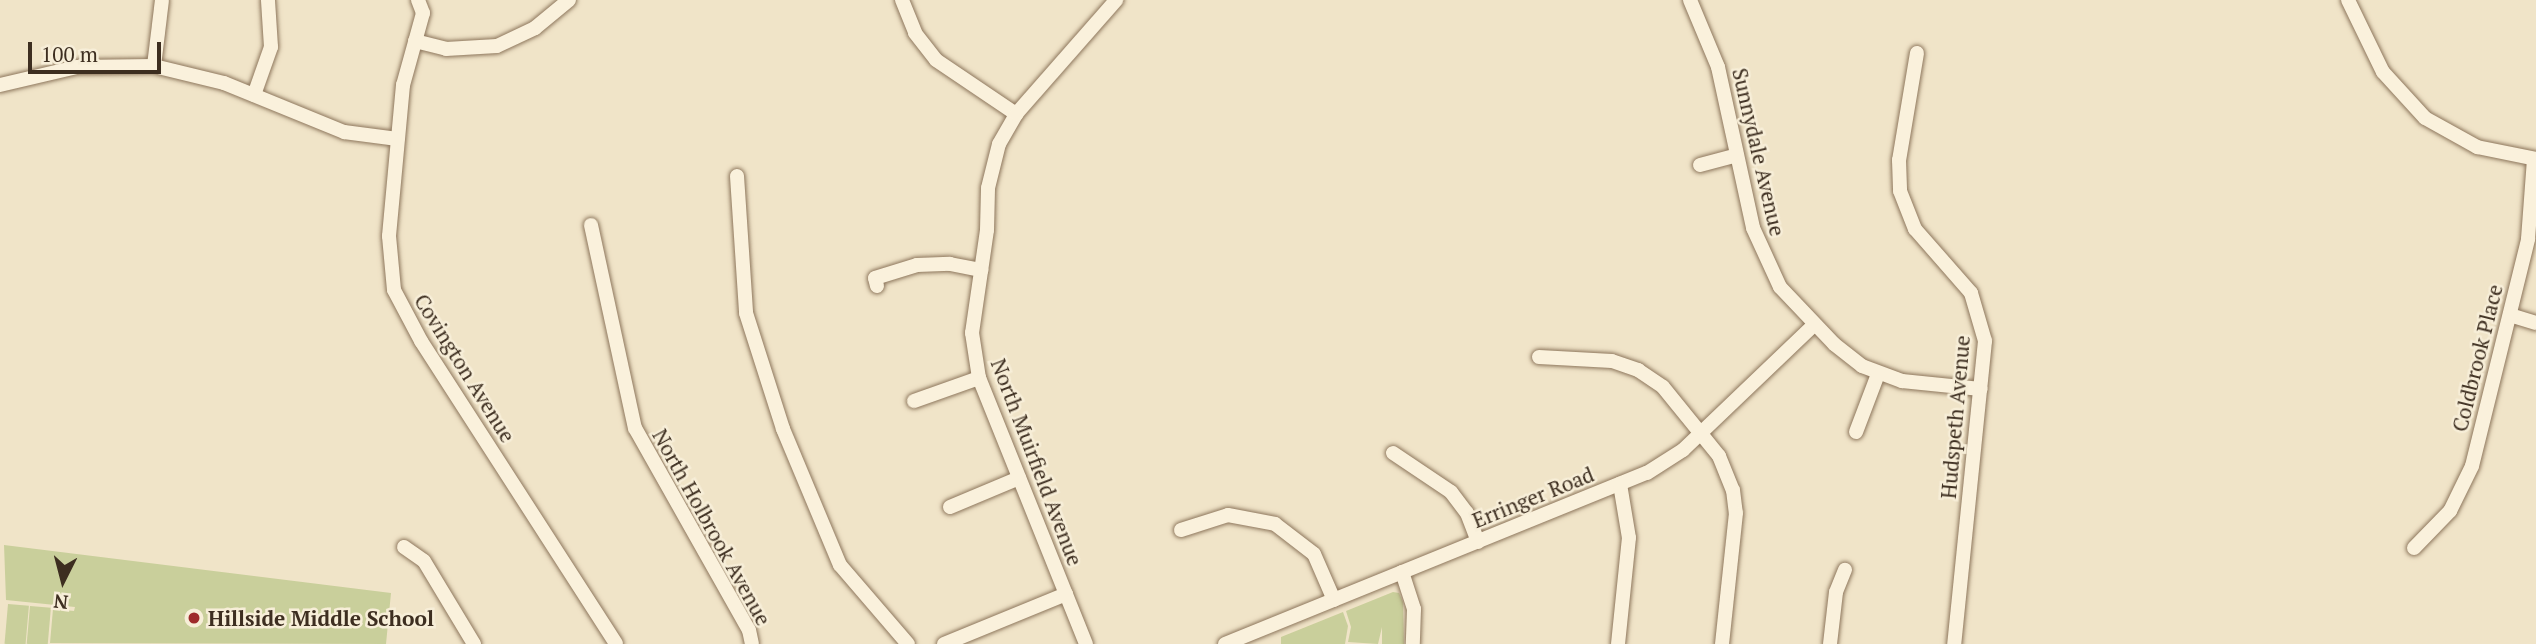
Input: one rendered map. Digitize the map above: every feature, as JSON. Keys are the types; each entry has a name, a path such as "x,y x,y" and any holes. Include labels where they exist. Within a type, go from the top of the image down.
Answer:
{"street":[{"path":"154,66 162,0"},
{"path":"254,95 271,47 268,0"},
{"name":"Covington Avenue","path":"418,0 423,13 403,85 388,255 401,307 615,644"},
{"path":"415,41 446,49 497,46 535,28 569,0"},
{"path":"902,0 915,33 936,60 1016,114"},
{"name":"North Muirfield Avenue","path":"1086,644 979,378 972,333 993,159 1016,114 1116,0"},
{"name":"Sunnydale Avenue","path":"1690,0 1718,67 1752,228 1768,269 1815,324 1847,356 1878,374 1981,389"},
{"path":"2348,0 2383,72 2425,118 2477,147 2535,159"},
{"name":"Hudspeth Avenue","path":"1917,53 1899,160 1900,191 1915,229 1963,282 1977,306 1985,341 1954,644"},
{"path":"0,85 77,67 154,66 202,76 344,132 398,139"},
{"path":"1700,165 1737,155"},
{"name":"Coldbrook Place","path":"2414,548 2450,511 2467,481 2528,239 2535,159"},
{"path":"737,176 746,313 783,429 840,565 908,644"},
{"name":"North Holbrook Avenue","path":"591,225 635,428 748,630 752,644"},
{"path":"877,286 874,278 917,265 950,264 981,270"},
{"path":"2510,315 2536,323"},
{"name":"Erringer Road","path":"1225,644 1620,484 1667,462 1702,433 1815,324"},
{"path":"1539,357 1612,361 1638,370 1663,387 1702,433 1727,472 1736,513 1722,644"},
{"path":"1856,432 1878,374"},
{"path":"914,401 979,378"},
{"path":"1393,453 1451,492 1467,513 1478,542"},
{"path":"950,507 1019,478"},
{"path":"1618,644 1629,538 1620,484"},
{"path":"1181,530 1228,515 1275,524 1314,554 1334,600"},
{"path":"404,547 424,561 470,642"},
{"path":"1830,644 1836,592 1845,570"},
{"path":"1402,572 1414,609 1413,644"},
{"path":"944,644 1066,594"}],"green space":[{"name":"Hillside Middle School","path":"4,545 391,593 386,644 50,643 53,609 74,611 75,607 6,600"},
{"path":"1393,592 1399,593 1403,602 1404,644 1382,644 1382,627 1378,644 1348,642 1351,627 1346,611"},
{"path":"8,604 29,606 26,644 5,644"},
{"path":"30,606 51,608 48,644 27,644"},
{"path":"1343,612 1348,626 1345,644 1281,644 1281,637"}],"place":[{"name":"Hillside Middle School","path":"194,618"}]}
